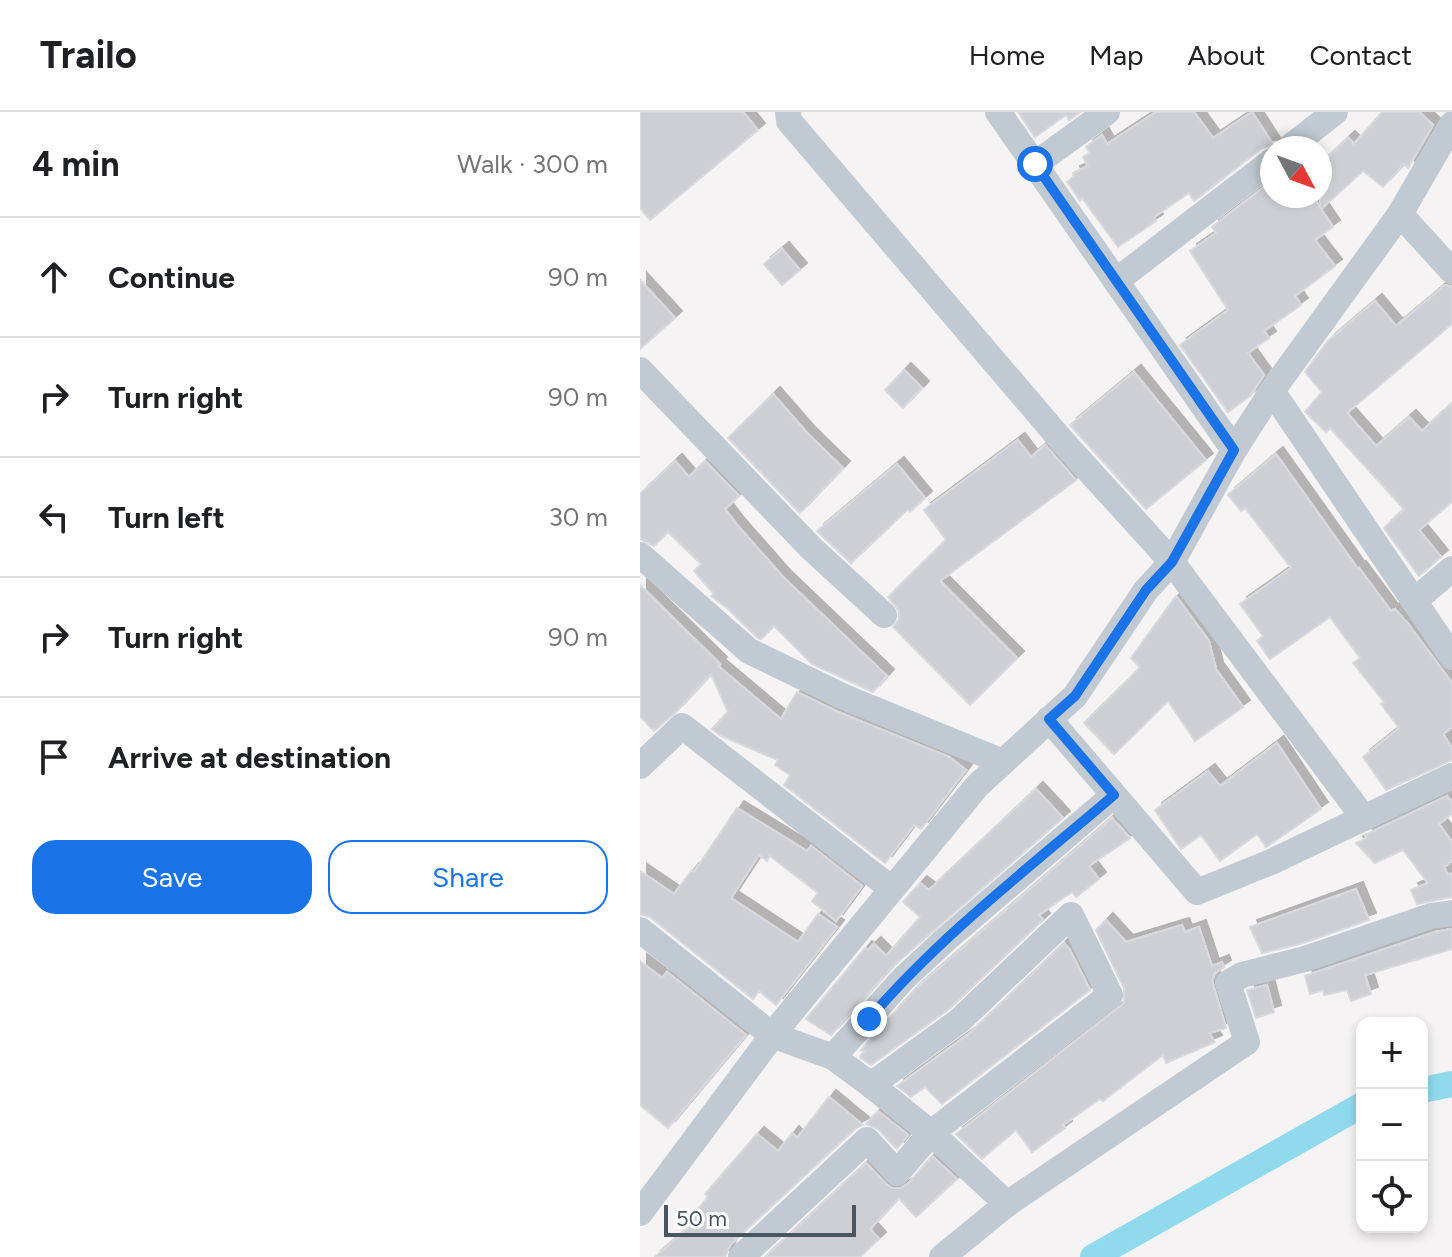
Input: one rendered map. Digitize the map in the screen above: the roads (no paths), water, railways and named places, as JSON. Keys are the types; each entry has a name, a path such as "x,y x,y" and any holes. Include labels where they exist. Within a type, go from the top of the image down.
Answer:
{"street":[{"path":"788,112 789,121 1062,441 1172,562 1364,818"},
{"path":"998,112 1234,450"},
{"path":"1035,164 1107,112"},
{"path":"1304,136 1335,112"},
{"path":"640,1213 772,1035 977,786 1075,696 1146,590 1172,562 1234,450 1272,391 1400,214 1452,124"},
{"path":"1116,281 1260,170"},
{"path":"1400,214 1452,271"},
{"path":"640,370 811,548 884,615"},
{"path":"1272,391 1452,657"},
{"path":"640,555 749,651 844,697 1003,762"},
{"path":"1414,601 1452,569"},
{"path":"1049,719 1197,892 1271,862 1452,776"},
{"path":"640,766 682,726 892,889"},
{"path":"833,1057 903,979 1114,795"},
{"path":"942,1257 1007,1204 1247,1042 1228,983 1242,975 1305,959 1431,916 1452,913"},
{"path":"741,1257 867,1140 897,1173 931,1133 1110,995 1071,915 959,1021 871,1085"},
{"path":"640,930 772,1035 833,1057 871,1085 931,1133 1007,1204"}],"waterway":[{"path":"1427,1089 1452,1084"},
{"path":"1093,1257 1356,1108"}]}
